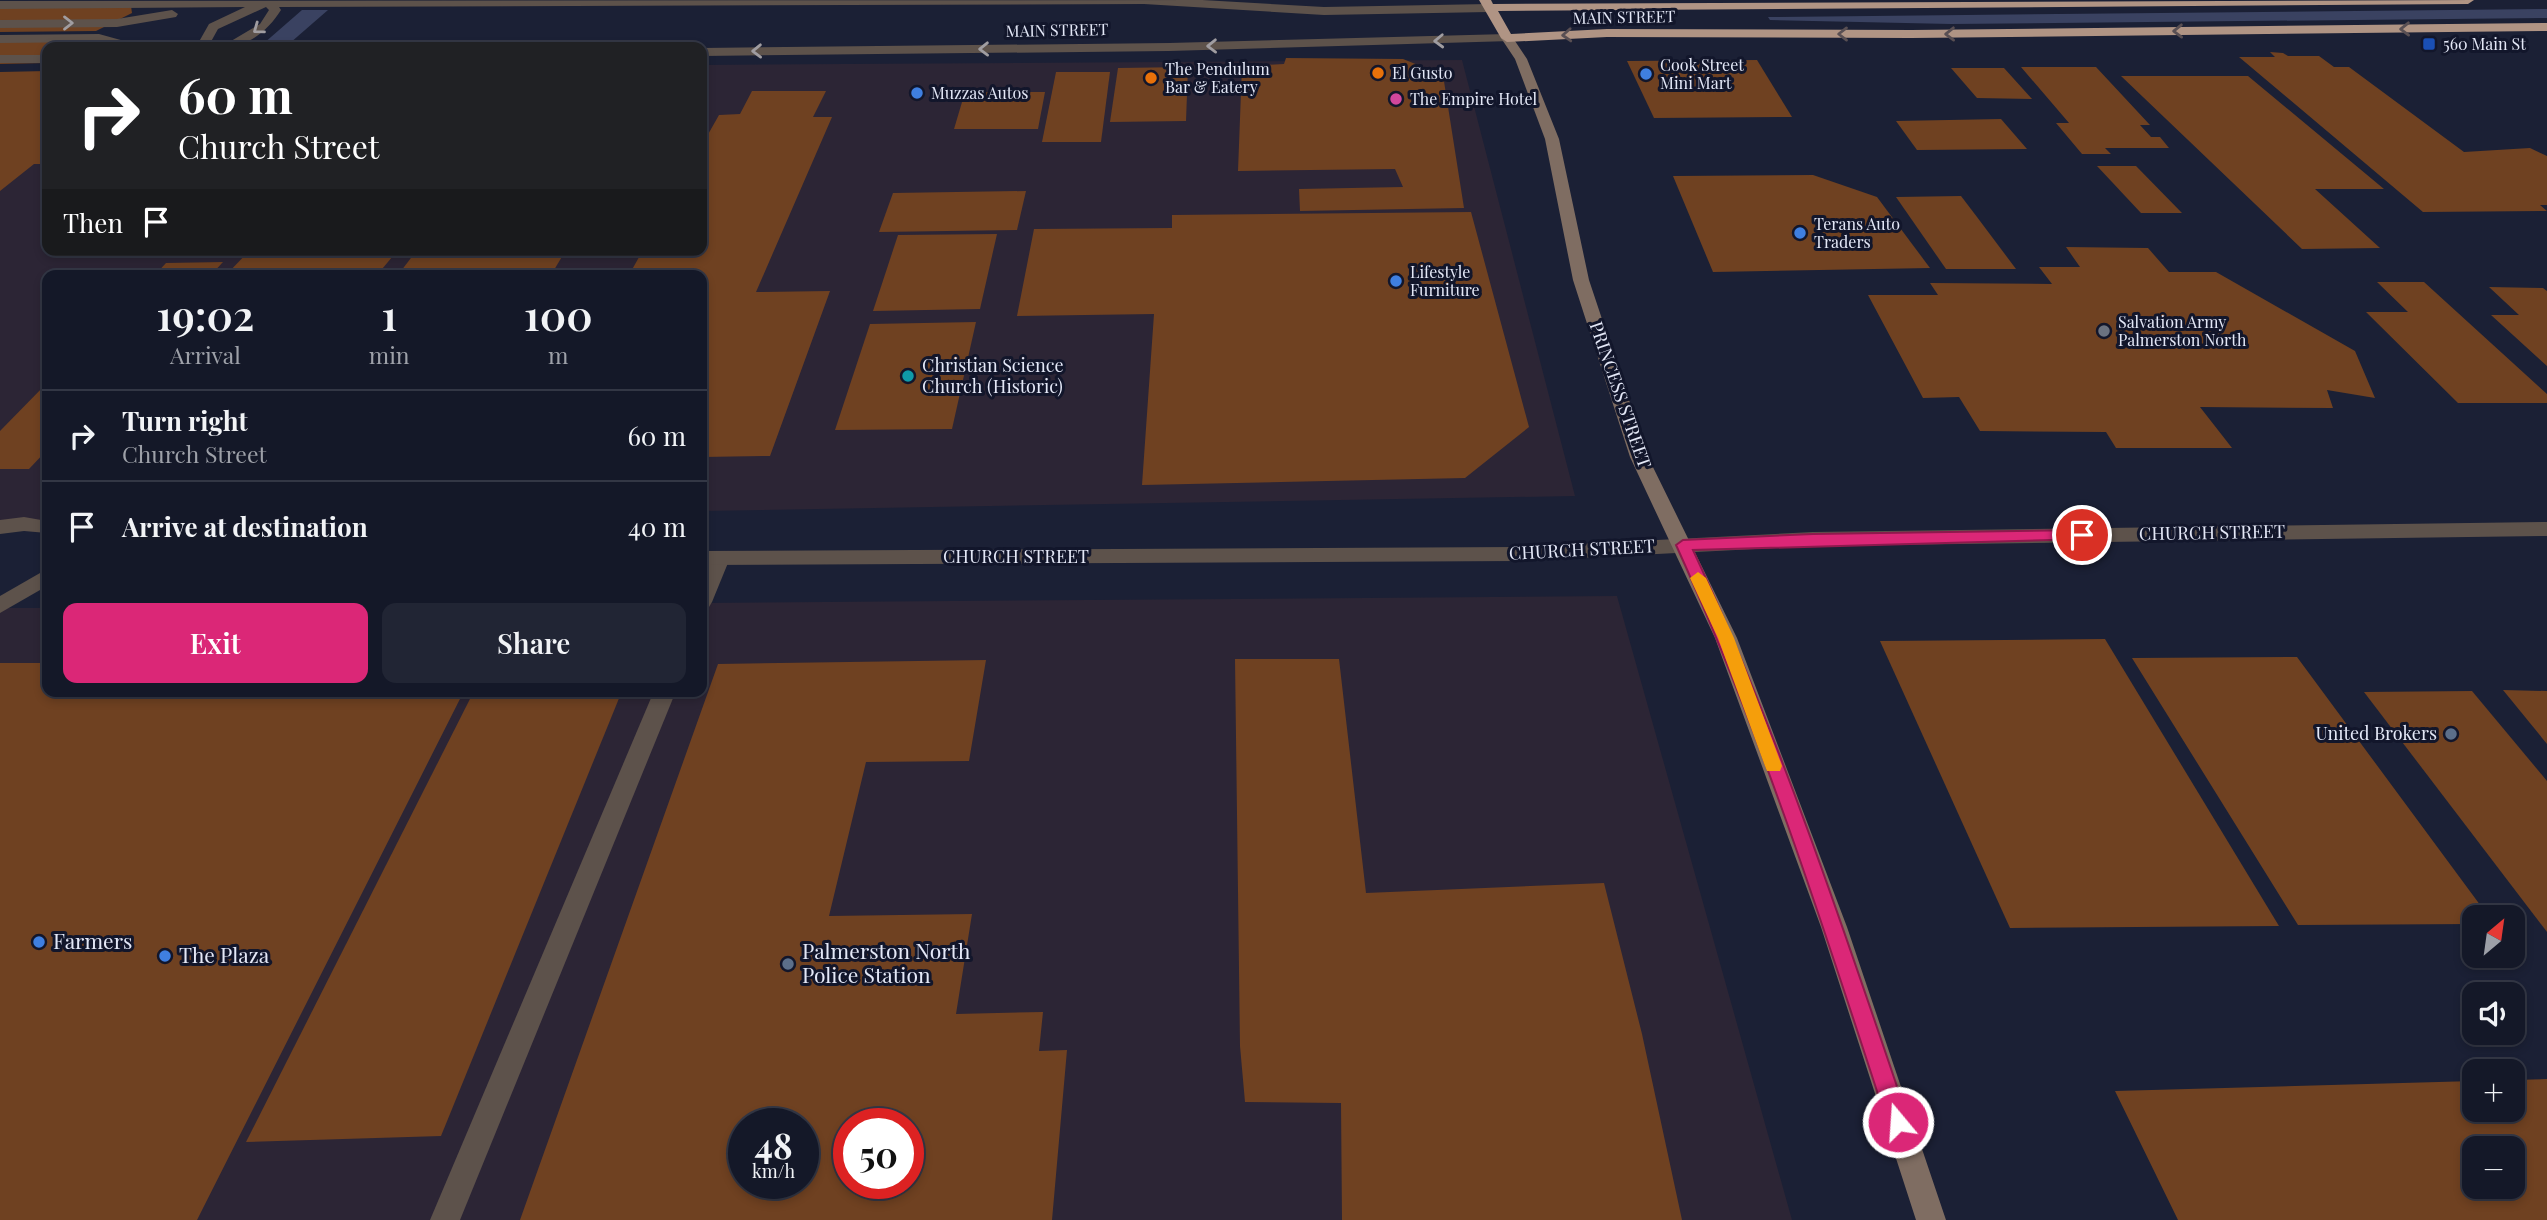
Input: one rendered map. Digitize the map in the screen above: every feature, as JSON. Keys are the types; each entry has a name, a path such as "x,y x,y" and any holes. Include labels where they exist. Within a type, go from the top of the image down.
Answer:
{"highway":[{"name":"MAIN STREET","path":"1487,4 2468,0"},
{"name":"PRINCESS STREET","path":"1487,4 1507,38"},
{"name":"MAIN STREET","path":"1507,38 1607,33 1911,34 2547,27"}],"main road":[{"name":"PRINCESS STREET","path":"1507,38 1521,59 1552,139 1581,280 1639,457 1726,638 1833,927 1931,1220"}],"street":[{"name":"MAIN STREET","path":"0,5 1144,0 1324,11 1487,4"},
{"path":"0,24 117,23 243,3"},
{"path":"205,42 213,27 242,12 268,3 275,10 265,26 236,42"},
{"path":"0,39 99,38 117,42"},
{"name":"MAIN STREET","path":"707,52 1182,46 1507,38"},
{"path":"0,59 42,59"},
{"path":"0,527 24,524 42,526"},
{"name":"CHURCH STREET","path":"711,558 1518,554 1813,539 2547,529"},
{"path":"707,578 711,558"},
{"path":"0,606 42,579"},
{"path":"445,1220 663,697"}],"shaded area":[{"path":"2547,9 2547,18 1951,24 1770,20 1768,17"},
{"path":"302,10 328,10 291,42 265,42"},
{"path":"1462,60 1575,496 707,511 707,270 42,270 42,522 0,523 0,72 42,72 42,256 707,256 707,65"},
{"path":"1617,596 1792,1220 0,1220 0,608 42,608 42,697 707,697 707,603"}],"building":[{"path":"131,6 132,13 96,31 0,32 0,7"},
{"path":"88,37 84,42 42,42 42,63 0,64 0,38"},
{"path":"2270,52 2288,56 2319,56 2334,67 2349,67 2464,152 2530,148 2547,156 2547,205 2540,205 2547,211 2423,212 2239,57 2275,57"},
{"path":"1286,58 1403,59 1443,75 1464,208 1300,211 1299,189 1403,187 1395,169 1238,171 1242,66 1284,64"},
{"path":"1757,60 1792,117 1654,118 1627,61"},
{"path":"1188,67 1186,121 1110,122 1118,68"},
{"path":"2021,67 2096,67 2150,125 2140,125 2151,137 2160,137 2169,148 2105,148 2111,154 2082,154 2056,123 2069,123"},
{"path":"1951,68 2004,68 2032,99 1977,98"},
{"path":"42,71 42,164 34,164 0,191 0,72"},
{"path":"1056,72 1110,72 1101,142 1042,142"},
{"path":"2121,76 2248,76 2384,189 2315,189 2380,248 2302,249"},
{"path":"752,91 826,91 813,117 832,117 756,292 830,291 770,456 707,457 707,270 632,270 640,256 707,256 707,136 719,115 740,114"},
{"path":"965,92 1045,92 1038,129 954,129"},
{"path":"2001,119 2027,149 1917,150 1896,121"},
{"path":"2097,166 2136,166 2182,213 2141,213"},
{"name":"Terans Auto Traders","path":"1813,175 1877,197 1930,268 1713,272 1673,176"},
{"path":"1026,191 1017,230 879,232 893,193"},
{"path":"1961,196 2016,269 1946,269 1896,197"},
{"path":"1471,212 1529,427 1465,478 1142,485 1154,314 1017,316 1034,229 1172,228 1172,215"},
{"path":"997,234 980,309 873,311 898,235"},
{"name":"Salvation Army Palmerston North","path":"2066,247 2148,248 2169,272 2216,272 2355,351 2375,398 2327,390 2333,408 2200,407 2232,448 2116,448 2106,432 1980,431 1959,397 1923,398 1868,295 1938,295 1930,283 2052,284 2039,267 2080,267"},
{"path":"244,256 393,256 381,270 231,270"},
{"path":"412,256 562,256 554,270 402,270"},
{"path":"223,262 216,270 160,270 166,263"},
{"path":"2377,282 2424,282 2547,394 2547,403 2458,403 2366,312 2408,312"},
{"path":"2489,287 2543,288 2547,291 2547,366 2491,315 2519,315"},
{"name":"Christian Science Church (Historic)","path":"976,322 952,429 835,430 870,324"},
{"path":"42,388 42,455 29,469 0,469 0,431"},
{"path":"2105,639 2279,926 2010,928 1880,641"},
{"path":"2297,657 2480,905 2462,905 2462,924 2298,925 2132,658"},
{"path":"1235,659 1339,659 1366,893 1604,883 1642,1034 1682,1220 1342,1220 1341,1103 1245,1102 1240,1046"},
{"name":"Palmerston North Police Station","path":"986,660 969,761 866,762 829,916 972,914 956,1014 1043,1012 1039,1051 1067,1050 1052,1220 520,1220 718,664"},
{"name":"The Plaza","path":"0,663 42,663 42,697 461,697 197,1220 0,1220"},
{"path":"2503,690 2547,691 2547,744"},
{"path":"2472,691 2547,781 2547,932 2364,692"},
{"path":"471,697 620,697 441,1136 246,1142"},
{"path":"2547,1079 2547,1220 2178,1220 2115,1091 2462,1081 2462,1122 2525,1122 2525,1080"}],"slow traffic":[{"path":"1698,578 1726,638 1774,766"}],"place":[{"name":"560 Main St","path":"2429,44"},
{"name":"El Gusto","path":"1378,73"},
{"name":"Cook Street Mini Mart","path":"1646,74"},
{"name":"The Pendulum Bar & Eatery","path":"1151,78"},
{"name":"Muzzas Autos","path":"917,93"},
{"name":"The Empire Hotel","path":"1396,99"},
{"name":"Terans Auto Traders","path":"1800,233"},
{"name":"Lifestyle Furniture","path":"1396,281"},
{"name":"Salvation Army Palmerston North","path":"2104,331"},
{"name":"Christian Science Church (Historic)","path":"908,376"},
{"name":"United Brokers","path":"2451,734"},
{"name":"Farmers","path":"39,942"},
{"name":"The Plaza","path":"165,956"},
{"name":"Palmerston North Police Station","path":"788,964"}],"route":[{"path":"1898,1122 1833,927 1726,638 1683,545 1813,539 2082,535"}]}
